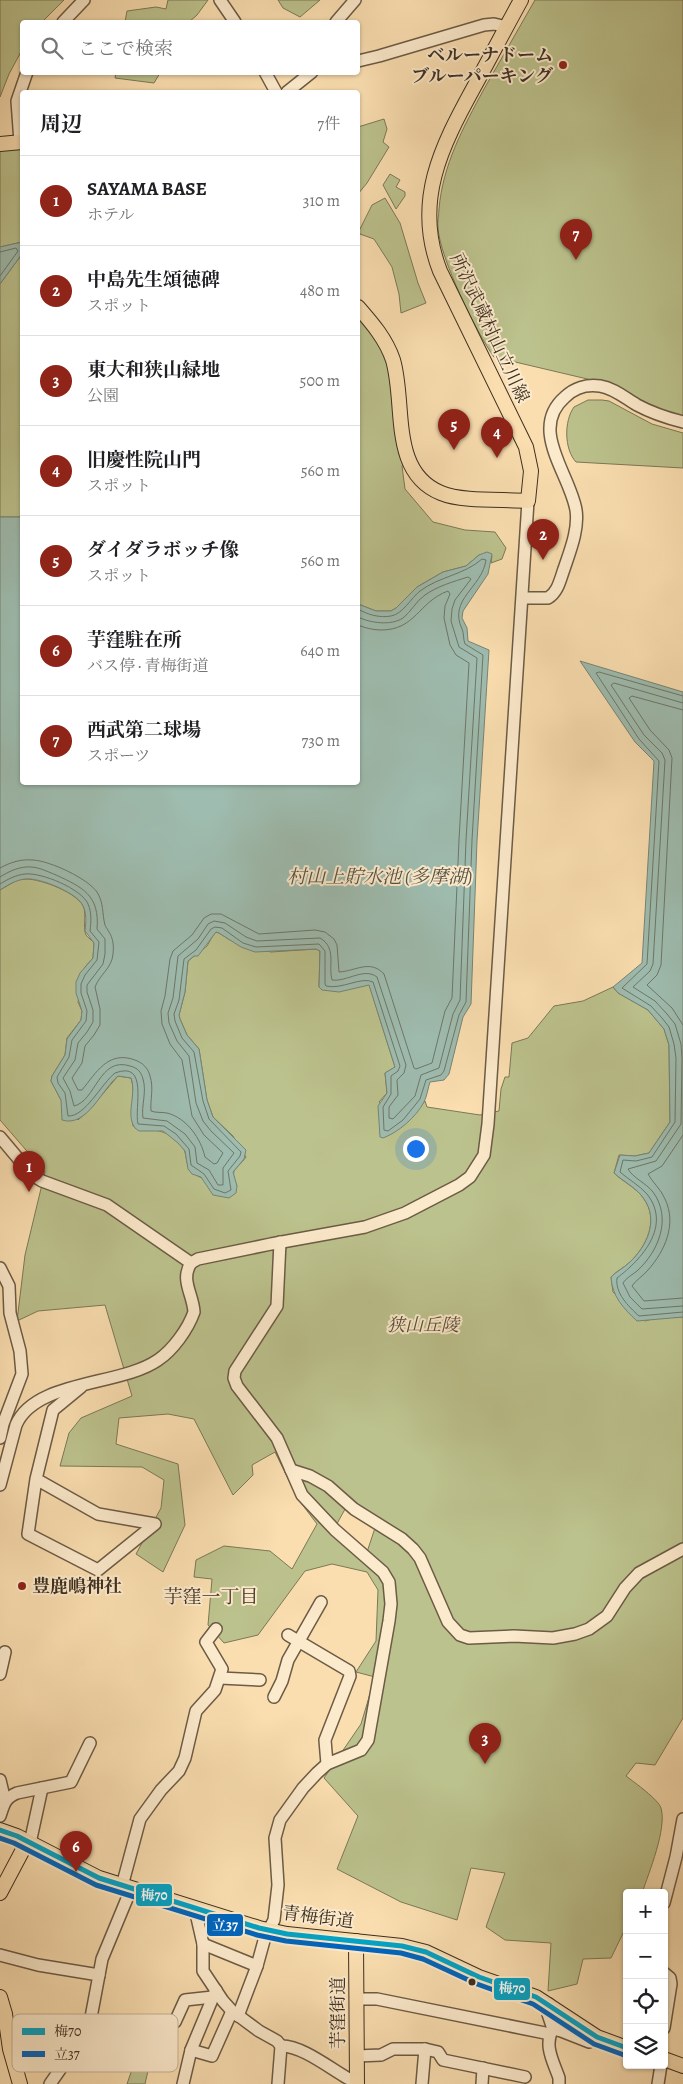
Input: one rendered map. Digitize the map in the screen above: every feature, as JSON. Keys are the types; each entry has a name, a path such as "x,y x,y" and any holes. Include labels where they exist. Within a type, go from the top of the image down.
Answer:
{"main road":[{"name":"所沢武蔵村山立川線","path":"521,0 442,150 432,184 429,224 434,254 440,271 526,446 530,463 528,501"},
{"path":"0,144 20,142"},
{"path":"360,308 379,331 391,354 397,380 407,459 419,478 434,490 453,496 528,501"},
{"name":"青梅街道","path":"0,1830 29,1842 94,1876 195,1909 270,1930 402,1946 426,1952 479,1977 522,1990 549,2004 597,2037 623,2047"},
{"path":"0,1893 29,1842"},
{"name":"芋窪街道","path":"356,1941 357,2082"},
{"path":"0,1997 3,2027 12,2056"},
{"path":"668,2061 683,2066"}],"street":[{"path":"65,20 84,0"},
{"path":"220,0 234,20"},
{"path":"338,20 355,0"},
{"path":"360,61 484,25 494,24 507,27"},
{"path":"21,90 27,75"},
{"path":"267,75 275,90"},
{"path":"290,90 308,75"},
{"path":"20,93 17,101 20,126"},
{"path":"523,598 548,598 556,591 575,528 575,505 553,448 550,432 552,414 563,398 570,392 582,387 604,386 652,412 683,422"},
{"path":"0,1485 16,1425 24,1411 36,1402 66,1390 149,1366 170,1350 194,1312 185,1278 191,1263 198,1259 364,1227 405,1213 464,1182 476,1170 484,1155 488,1124 528,501"},
{"path":"0,1137 32,1175 42,1181 107,1205 191,1263"},
{"path":"191,2050 212,2056 257,1966 265,1937 274,1920 278,1890 275,1845 278,1826 284,1814 303,1788 327,1764 361,1750 368,1740 389,1621 390,1588 383,1572 335,1530 302,1495 277,1438 241,1394 234,1378 235,1372 277,1306 280,1242"},
{"path":"0,1268 9,1286 5,1303 20,1351 22,1374 3,1424 0,1438"},
{"path":"36,1479 98,1514 154,1524 98,1570 28,1534 36,1479 53,1410 82,1386"},
{"path":"292,1470 310,1476 328,1486 354,1509 413,1548 420,1558 448,1622 460,1635 469,1638 514,1636 553,1638 589,1629 607,1616 625,1588 639,1573 654,1563 683,1549"},
{"path":"274,1698 282,1681 288,1660 321,1602"},
{"path":"92,2014 102,1959 126,1888 140,1819 161,1790 179,1771 185,1758 196,1711 215,1690 220,1678 222,1669 206,1642 216,1629"},
{"path":"288,1635 349,1671 350,1676 325,1740 327,1764"},
{"path":"0,1674 5,1652"},
{"path":"220,1678 260,1680"},
{"path":"5,1801 17,1793 71,1782 90,1743"},
{"path":"0,1780 5,1801 0,1816"},
{"path":"29,1842 42,1788"},
{"path":"668,1889 683,1819"},
{"path":"195,1909 203,1944 203,1971 214,1993 235,2013 277,2041 281,2046 278,2084"},
{"path":"203,1944 257,1966"},
{"path":"0,1955 38,1965 99,1975"},
{"path":"665,2024 672,1984 668,1976"},
{"path":"178,2016 186,2000 214,1993"},
{"path":"184,2084 191,2050 214,1993"},
{"path":"356,1999 377,1999 551,2032 589,2042 597,2037"},
{"path":"549,2004 551,2057 560,2078 559,2084"},
{"path":"281,2046 288,2046 300,2051 357,2082"},
{"path":"357,2056 380,2055 393,2048 425,2049 438,2052 443,2060 524,2077"},
{"path":"422,2084 425,2049"},
{"path":"482,2084 483,2068"},
{"path":"658,2084 660,2069"},
{"path":"50,2084 58,2072"}],"green space":[{"path":"0,0 64,0 44,20 20,20 20,54 0,97"},
{"path":"168,0 208,0 191,20 125,20 127,11 156,7 166,9"},
{"path":"278,0 320,0 300,17 283,8"},
{"path":"535,0 683,0 683,416 661,411 617,386 494,357 469,313 445,257 440,241 438,223 441,193 449,162 476,104"},
{"path":"116,75 159,75 154,83 115,78"},
{"path":"384,119 387,129 383,142 389,147 360,192 360,126"},
{"path":"20,142 20,242 0,247 0,144"},
{"path":"390,174 400,180 396,187 405,192 405,196 396,209 383,185"},
{"path":"385,198 400,223 426,303 401,313 399,294 392,267 374,239 360,234 360,229 372,205"},
{"path":"20,257 20,517 0,517 0,284"},
{"path":"360,310 385,343 407,459 402,466 405,489 433,522 465,530 495,532 506,548 502,559 491,563 492,556 479,555 466,566 443,572 417,587 391,611 376,611 360,605"},
{"path":"588,400 609,401 652,424 683,433 683,468 576,462 567,443 568,420 574,407"},
{"name":"狭山丘陵","path":"17,880 41,881 75,897 84,908 86,935 94,943 93,958 85,967 78,1002 82,1011 81,1020 67,1038 65,1055 52,1076 51,1081 61,1100 78,1120 118,1076 131,1078 133,1126 148,1128 170,1135 181,1145 191,1171 211,1181 237,1186 234,1173 246,1157 233,1136 213,1117 207,1100 199,1049 187,1035 179,1015 185,992 188,961 207,946 215,932 230,940 271,952 316,949 320,951 319,987 369,984 395,1067 385,1073 387,1093 379,1102 414,1114 425,1101 427,1107 480,1115 499,1111 501,1089 505,1077 509,1077 512,1043 528,1038 554,1006 583,1001 613,987 618,993 648,1010 664,1029 669,1045 670,1122 649,1153 635,1156 619,1155 614,1173 644,1199 651,1215 651,1224 646,1241 636,1256 611,1277 613,1292 645,1321 655,1318 683,1317 683,1718 655,1765 636,1763 626,1776 659,1804 662,1827 643,1889 623,1889 623,1933 611,1958 583,1959 577,1984 548,1991 551,1943 505,1940 486,1927 505,1873 471,1868 457,1920 401,1902 337,1869 358,1816 324,1778 361,1724 375,1677 356,1672 376,1641 378,1590 367,1572 332,1564 305,1571 258,1635 224,1643 208,1625 212,1579 194,1577 196,1560 224,1546 270,1551 292,1569 317,1524 298,1499 275,1452 252,1465 253,1475 233,1495 194,1419 168,1414 119,1418 116,1444 178,1464 185,1525 163,1572 136,1554 161,1508 164,1480 142,1467 60,1466 69,1433 81,1418 132,1396 105,1305 38,1311 17,1321 25,1255 45,1172 0,1120 0,890","holes":["349,1502 378,1519 366,1555 334,1529"]},
{"path":"131,2072 148,2072 145,2084 127,2084"}],"water":[{"path":"20,242 20,257 0,284 0,247"},
{"name":"村山上貯水池 (多摩湖)","path":"0,517 20,517 20,785 360,785 360,605 376,611 391,611 417,587 443,572 466,566 479,555 487,552 492,554 488,574 463,611 462,618 467,628 468,641 489,650 477,841 471,1004 463,1017 449,1074 444,1080 430,1082 421,1108 401,1128 383,1138 380,1137 378,1106 387,1093 385,1073 395,1067 369,985 339,992 322,990 319,987 320,951 316,949 255,952 241,947 216,932 198,956 194,956 188,961 185,992 179,1015 187,1035 199,1049 207,1100 213,1117 246,1150 244,1159 233,1172 237,1186 236,1193 229,1198 213,1195 201,1177 192,1174 188,1169 185,1151 178,1143 163,1131 139,1131 135,1128 131,1117 133,1091 131,1078 118,1076 86,1113 71,1121 62,1120 61,1100 51,1081 65,1055 67,1039 81,1020 82,1011 76,993 76,982 80,973 93,958 94,943 85,931 84,907 78,899 64,890 38,880 25,879 18,880 0,890"},
{"path":"580,661 683,692 683,1317 637,1321 619,1301 612,1284 611,1277 636,1256 646,1241 651,1224 651,1215 644,1199 634,1188 614,1173 620,1155 635,1156 649,1153 670,1122 669,1045 664,1029 648,1010 618,993 613,987 642,963 654,761 635,742"}],"transit line":[{"name":"梅70","path":"0,1830 17,1836 99,1878 259,1928 287,1934 402,1946 426,1952 479,1977 536,1997 597,2037 623,2047"},
{"name":"立37","path":"0,1838 14,1843 96,1885 257,1935 286,1941 401,1953 423,1959 477,1984 533,2004 594,2044 623,2055"}],"place":[{"name":"ベルーナドーム ブルーパーキング","path":"563,65"},
{"name":"西武第二球場","path":"576,260"},
{"name":"ダイダラボッチ像","path":"454,450"},
{"name":"旧慶性院山門","path":"497,458"},
{"name":"中島先生頌徳碑","path":"543,560"},
{"name":"SAYAMA BASE","path":"29,1192"},
{"name":"豊鹿嶋神社","path":"22,1586"},
{"name":"東大和狭山緑地","path":"485,1764"},
{"name":"芋窪駐在所","path":"76,1872"}],"district":[{"name":"芋窪一丁目","path":"211,1597"}]}
